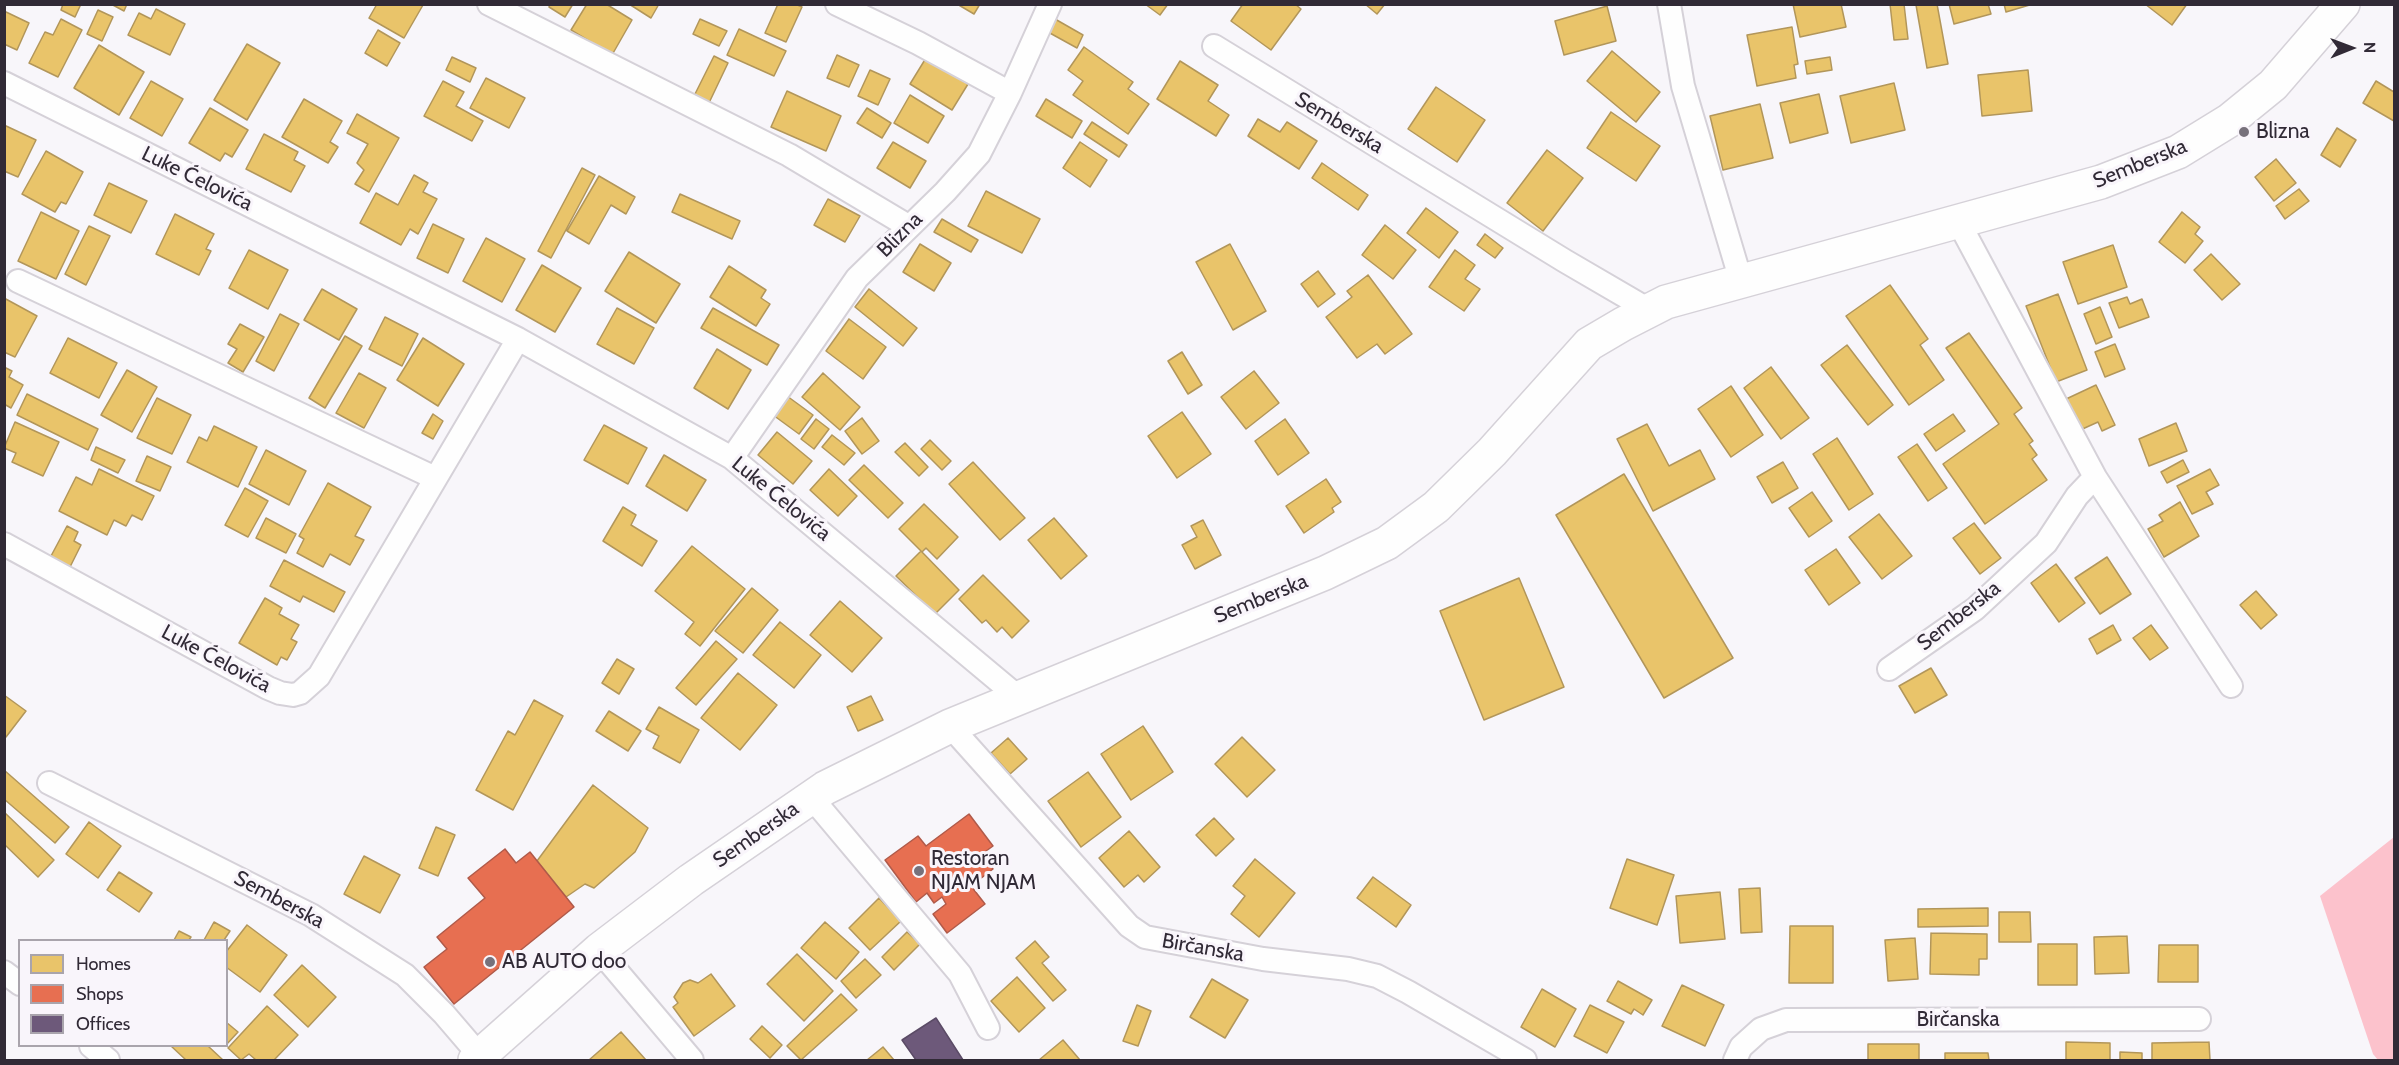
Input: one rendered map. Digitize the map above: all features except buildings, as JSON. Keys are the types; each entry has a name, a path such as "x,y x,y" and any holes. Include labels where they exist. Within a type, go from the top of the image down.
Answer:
{"main road":[{"name":"Semberska","path":"477,1058 599,950 691,880 825,788 950,726 1325,573 1387,543 1436,507 1484,460 1589,344 1666,302 2101,182 2178,152 2230,120 2273,85 2317,37 2343,4"}],"street":[{"path":"489,4 789,155 908,226"},
{"path":"837,4 918,43 1011,93"},
{"name":"Blizna","path":"732,458 857,278 945,192 979,154 1011,93 1050,4"},
{"path":"1669,4 1683,86 1741,281"},
{"name":"Semberska","path":"1214,46 1564,261 1650,310"},
{"name":"Luke Ćelovića","path":"4,83 518,339 732,458 1018,697"},
{"path":"1958,221 2095,477 2231,686"},
{"path":"18,281 435,478"},
{"name":"Luke Ćelovića","path":"4,544 268,688 293,695 308,688 319,675 518,339"},
{"name":"Semberska","path":"1889,669 1983,602 2046,543 2077,496 2095,477"},
{"name":"Birčanska","path":"950,726 1128,926 1145,937 1263,959 1348,969 1377,976 1525,1060"},
{"name":"Semberska","path":"49,783 311,915 405,975 444,1014 477,1058"},
{"name":"Semberska","path":"811,797 960,974 988,1028"},
{"path":"599,950 692,1060"},
{"path":"4,972 18,982"},
{"name":"Birčanska","path":"1735,1060 1741,1047 1761,1029 1786,1020 2199,1019"},
{"path":"92,1047 108,1060"}],"shaded area":[{"path":"2394,837 2394,1060 2378,1060 2373,1054 2320,896"}],"place":[{"name":"Blizna","path":"2244,132"},
{"name":"Restoran NJAM NJAM","path":"919,871"},
{"name":"AB AUTO doo","path":"490,962"}]}
